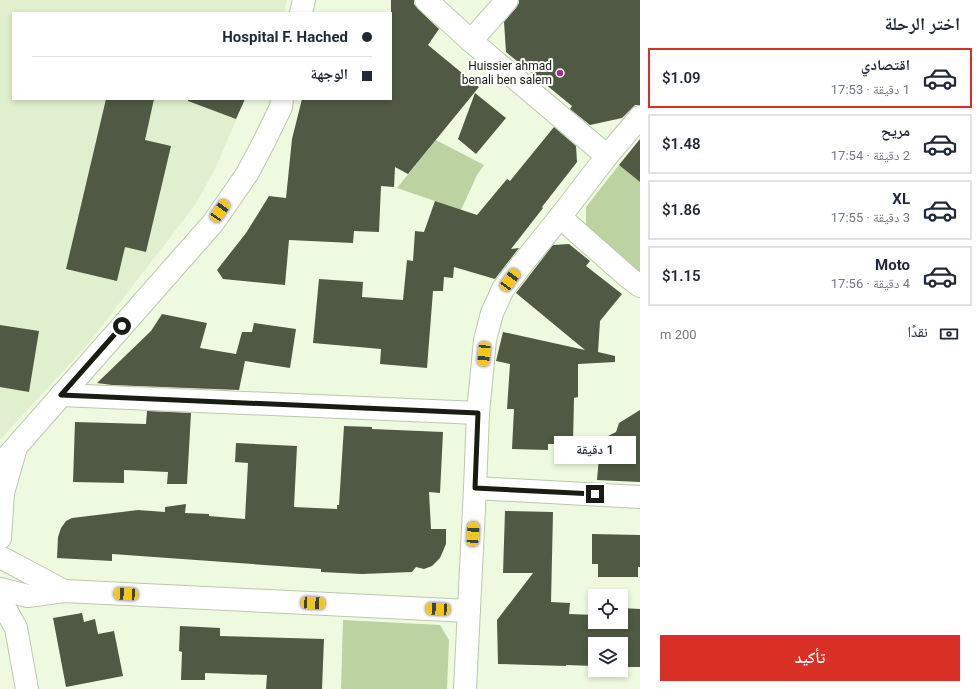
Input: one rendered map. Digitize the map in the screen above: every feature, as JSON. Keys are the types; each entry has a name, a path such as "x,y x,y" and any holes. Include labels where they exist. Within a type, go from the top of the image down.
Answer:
{"street":[{"path":"301,12 304,0"},
{"path":"426,0 471,41 607,156"},
{"path":"471,41 507,0"},
{"path":"0,465 213,222 247,174 281,107 282,100"},
{"path":"465,689 478,413 485,340 492,313 503,289 607,156 640,117"},
{"path":"560,217 640,286"},
{"path":"61,395 478,413"},
{"path":"16,446 3,493 1,553 64,591"},
{"path":"475,488 640,496"},
{"path":"0,589 28,596 64,591 469,611"},
{"path":"0,602 16,628 27,689"}],"shaded area":[{"path":"0,0 287,0 284,12 12,12 12,100 245,100 215,169 195,205 88,344 0,440"},
{"path":"436,140 484,165 477,175 461,210 397,188"},
{"path":"619,165 640,182 640,272 586,228 586,207"},
{"path":"343,620 440,625 449,640 447,689 341,689"}],"building":[{"path":"391,0 414,0 414,4 418,9 439,29 428,45 479,87 408,174 395,167 394,187 381,186 379,232 354,231 353,243 289,240 285,285 223,279 217,270 246,233 269,196 286,198 292,139 302,100 392,100"},
{"path":"519,0 640,0 640,105 635,105 622,118 590,125 570,109 572,106 506,52 504,22 516,8"},
{"path":"475,93 506,118 476,154 458,139"},
{"path":"106,100 154,100 145,140 171,146 146,252 125,247 117,281 66,269"},
{"path":"188,100 245,100 236,119"},
{"path":"554,127 576,146 577,162 511,249 519,248 495,279 454,267 453,278 444,277 443,291 433,291 427,368 380,364 381,349 313,343 319,279 363,282 362,297 403,300 407,260 413,261 415,231 424,232 435,201 477,215 507,179 510,181"},
{"path":"640,139 640,182 619,165"},
{"path":"569,244 590,261 586,266 622,294 600,321 598,352 615,356 615,362 578,364 578,397 574,398 573,444 548,444 548,450 512,449 514,409 507,409 510,364 496,361 503,332 585,350 516,293 553,245"},
{"path":"162,314 207,323 200,348 236,354 242,332 252,332 254,323 296,329 290,368 245,361 239,390 112,385 97,383 151,331"},
{"path":"0,325 39,331 29,392 0,387"},
{"path":"640,410 640,482 597,480 600,445 604,438 616,432 619,423"},
{"path":"147,411 191,413 187,484 167,484 168,472 124,470 124,483 73,482 75,422 146,424"},
{"path":"344,426 372,427 372,429 443,432 440,493 429,492 431,529 446,529 446,544 440,558 432,566 424,569 416,567 412,572 362,574 321,572 321,569 112,554 112,561 57,558 58,537 61,528 66,521 72,518 138,510 165,512 165,507 186,504 185,513 209,514 209,516 245,519 248,463 235,462 236,443 297,446 294,507 337,509 337,505 339,505"},
{"path":"505,511 553,512 551,602 570,603 569,614 588,615 588,629 628,629 628,608 640,609 640,667 628,667 628,637 588,637 588,666 498,664 497,620 533,573 503,573"},
{"path":"592,534 640,535 640,567 638,567 638,577 598,577 598,564 592,564"},
{"path":"82,613 84,622 95,619 98,634 114,631 123,676 66,687 53,618"},
{"path":"180,626 220,628 220,636 324,639 322,689 266,689 267,675 205,673 205,680 181,680 182,652 179,651"}],"place":[{"name":"Huissier ahmad benali ben salem","path":"560,73"}],"route":[{"path":"122,326 61,395 478,413 475,488 595,494"}]}
